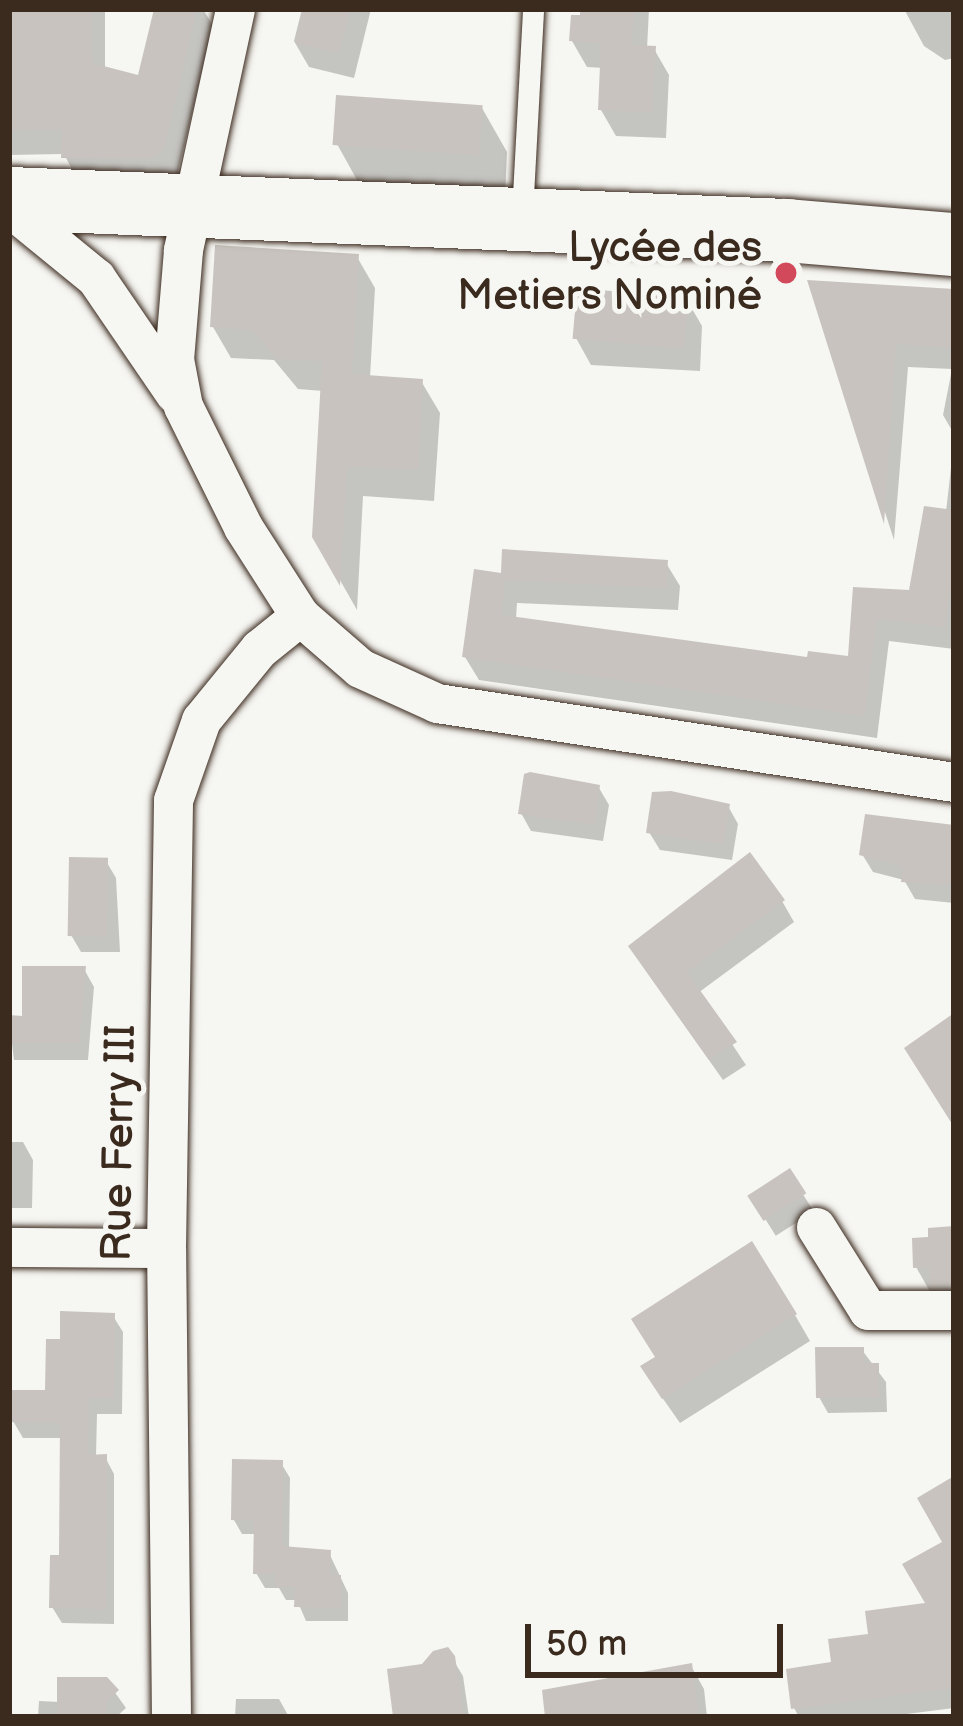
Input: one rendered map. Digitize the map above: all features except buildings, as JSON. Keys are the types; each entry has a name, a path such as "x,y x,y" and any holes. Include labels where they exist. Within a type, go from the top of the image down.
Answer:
{"main road":[{"path":"9,198 786,230 954,244"}],"street":[{"path":"183,406 175,319 192,208 235,9"},
{"path":"9,207 96,278 183,406 243,527 299,616 360,668 437,703 954,782"},
{"name":"Rue Ferry III","path":"171,1717 166,1248 173,800 200,721 259,649 299,616"},
{"path":"816,1227 868,1310 954,1310"},
{"path":"9,1246 166,1248"}],"lane":[{"path":"522,220 533,9"}],"place":[{"name":"Lycée des Metiers Nominé","path":"786,273"}]}
